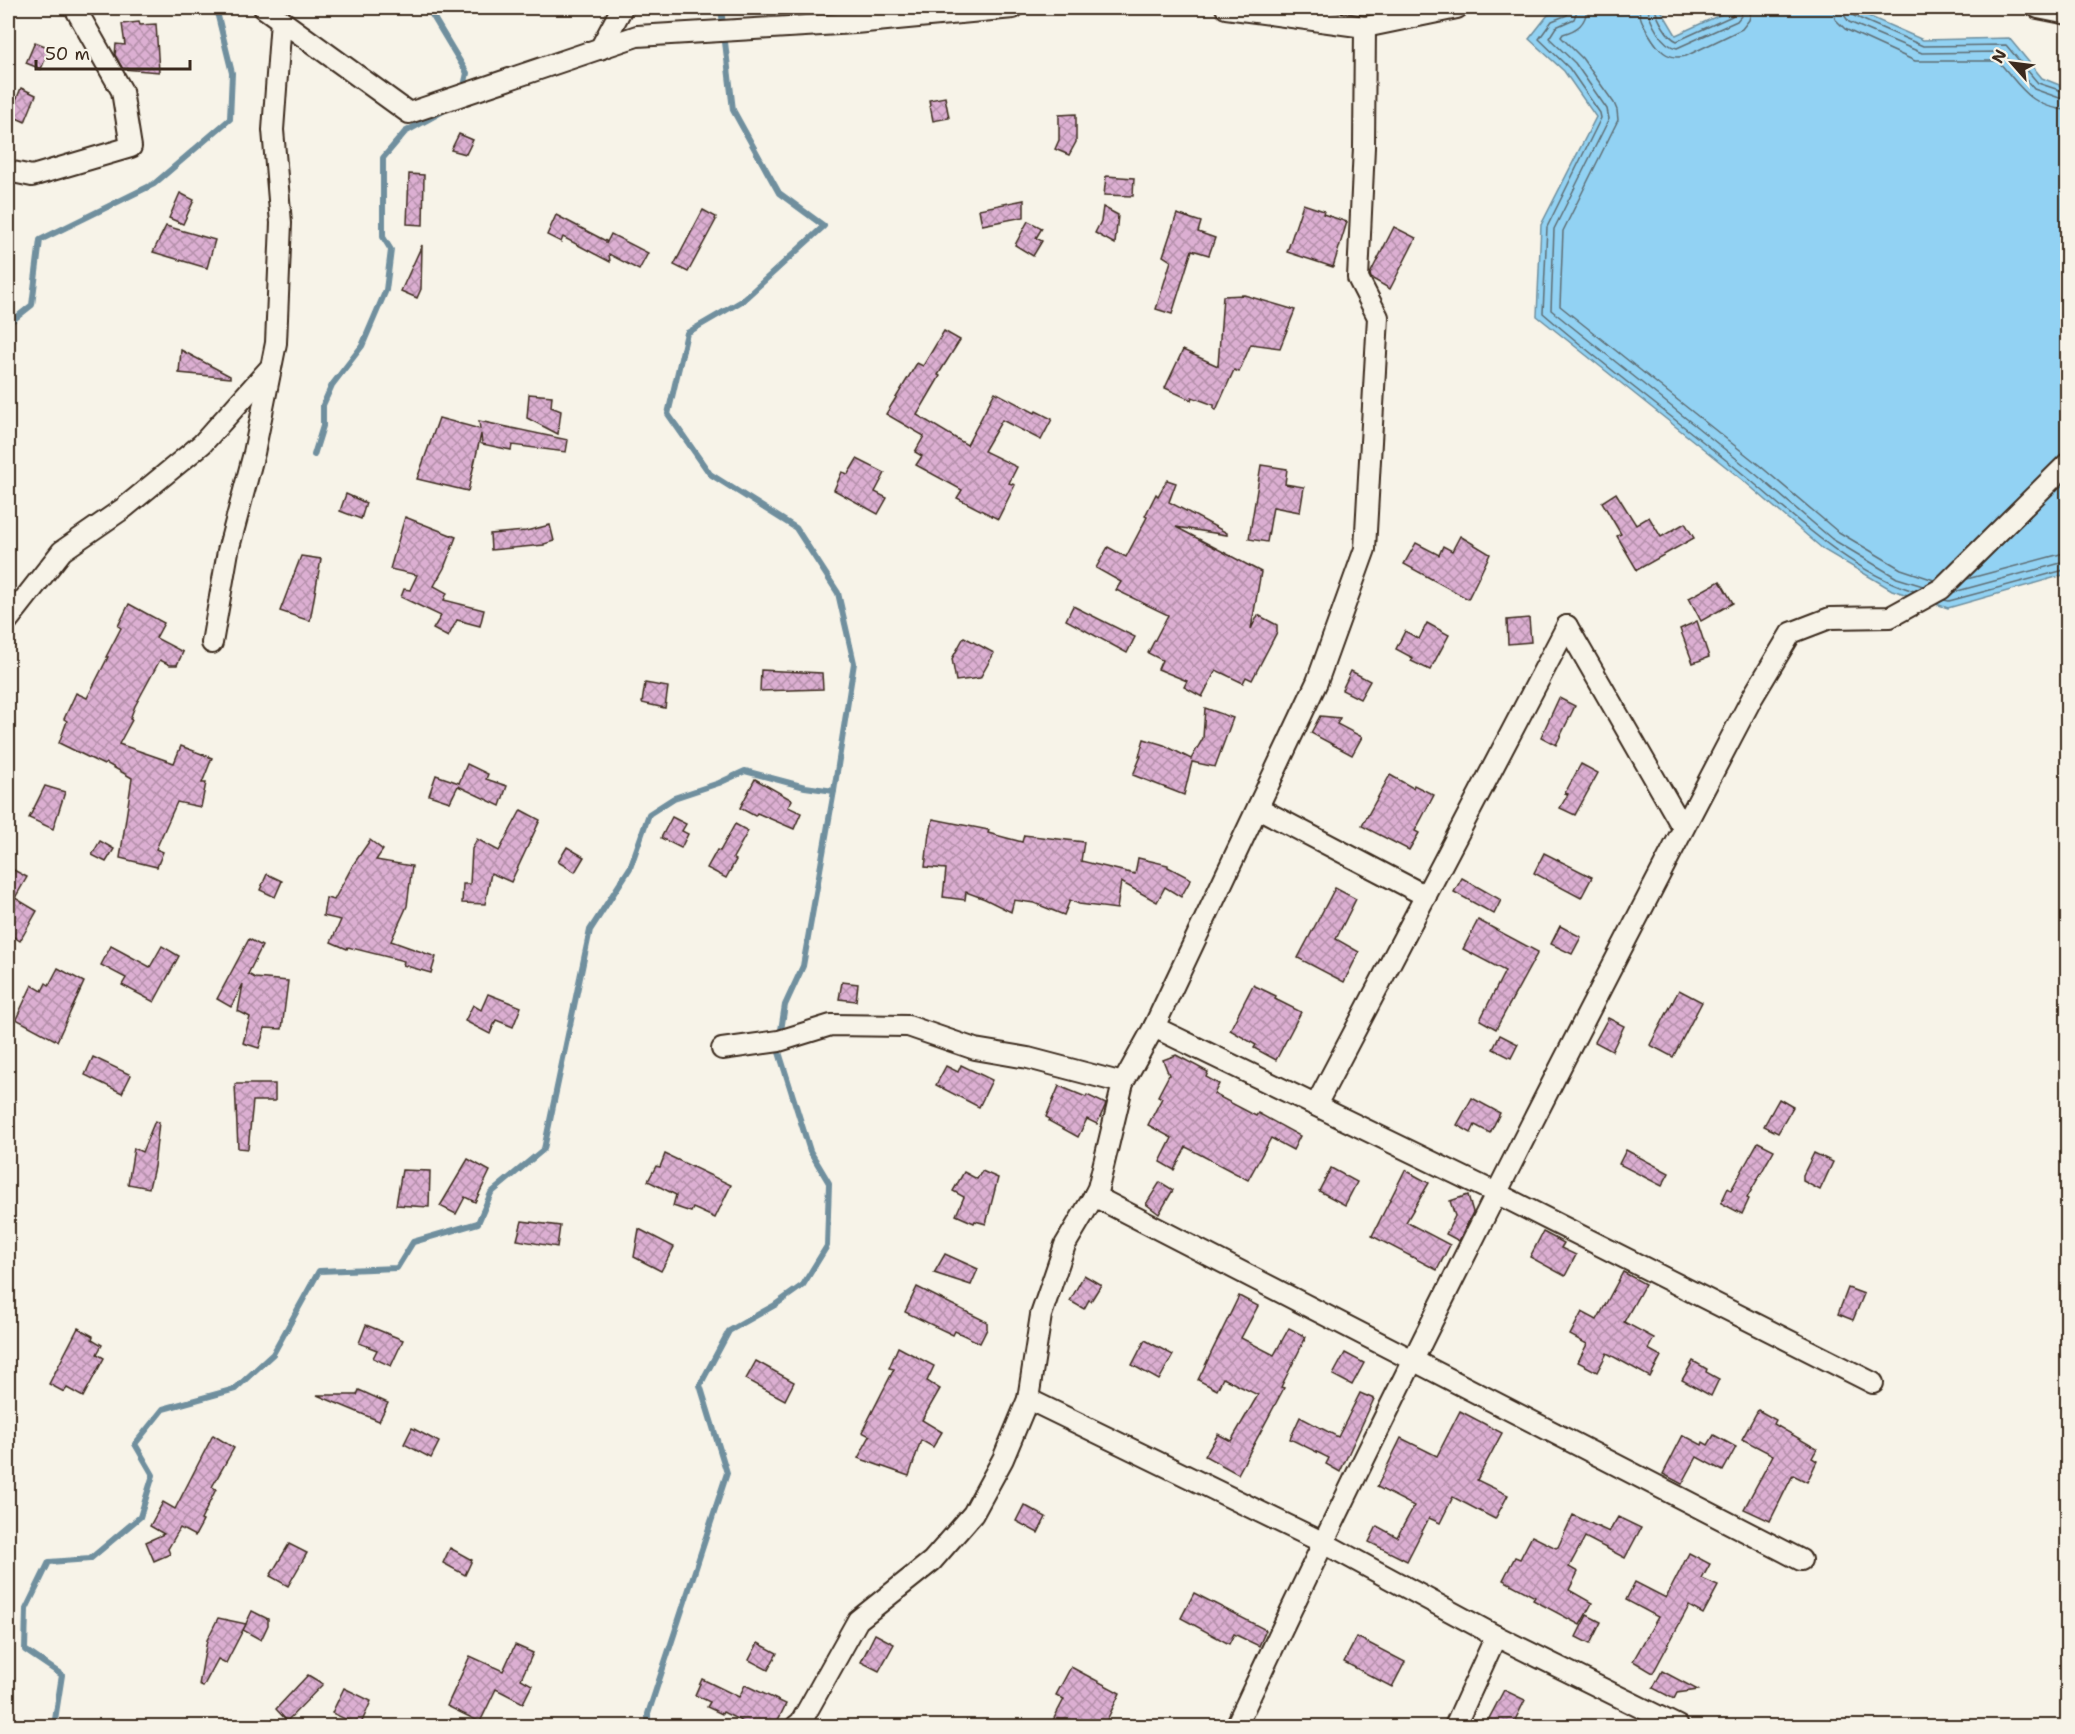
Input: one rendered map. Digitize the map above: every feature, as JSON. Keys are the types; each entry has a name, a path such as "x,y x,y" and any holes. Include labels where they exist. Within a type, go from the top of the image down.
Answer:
{"street":[{"path":"8,171 32,176 131,147 122,91 75,8"},
{"path":"264,8 409,113 637,36 826,16 1013,8"},
{"path":"600,49 622,8"},
{"path":"1226,8 1365,27 1457,8"},
{"path":"2038,8 2067,14"},
{"path":"213,643 228,551 254,453 276,343 281,223 273,130 281,20"},
{"path":"796,1726 801,1722 858,1620 932,1561 973,1514 1004,1459 1028,1399 1041,1315 1065,1245 1094,1196 1123,1083 1154,1027 1317,682 1365,549 1378,317 1358,278 1364,147 1365,27"},
{"path":"8,620 62,551 124,508 202,444 271,368"},
{"path":"1236,1726 1323,1542 1496,1192 1683,828 1752,698 1791,633 1830,618 1890,617 1941,589 2067,463"},
{"path":"1316,1105 1567,626 1683,828"},
{"path":"1258,808 1426,896"},
{"path":"722,1049 779,1041 831,1025 908,1026 975,1049 1028,1058 1123,1083"},
{"path":"1154,1027 1496,1192 1873,1383"},
{"path":"1094,1196 1412,1362 1801,1560"},
{"path":"1028,1399 1323,1542 1496,1636 1678,1726"},
{"path":"1455,1726 1496,1636"}],"water":[{"path":"1573,8 1660,8 1676,35 1735,8 1850,8 1923,40 2009,38 2042,78 2067,88 2067,574 1948,608 1892,590 1824,550 1745,482 1537,316 1541,225 1596,117 1564,71 1529,39 1548,15"}],"building":[{"path":"139,22 140,25 156,24 159,72 123,69 115,55 116,44 125,45 122,24"},
{"path":"35,42 50,48 41,69 26,63"},
{"path":"21,88 36,95 25,122 10,115"},
{"path":"945,97 949,118 933,121 929,100"},
{"path":"1076,114 1076,142 1069,155 1055,149 1059,140 1059,115"},
{"path":"459,134 473,140 466,154 451,150"},
{"path":"409,174 424,175 423,225 407,224"},
{"path":"1106,176 1134,178 1133,196 1104,195"},
{"path":"180,193 194,200 183,224 169,218"},
{"path":"1024,200 1024,217 982,225 979,209"},
{"path":"1303,204 1347,222 1333,267 1287,252"},
{"path":"1103,207 1118,215 1115,244 1095,233 1101,221"},
{"path":"703,210 716,217 716,220 688,272 674,265"},
{"path":"1177,214 1201,222 1198,232 1215,238 1209,255 1192,250 1172,314 1156,309 1171,261 1163,256"},
{"path":"556,215 606,241 606,244 611,234 648,253 639,270 609,254 610,262 563,237 561,242 547,235"},
{"path":"1028,221 1042,228 1036,238 1042,241 1033,256 1015,245"},
{"path":"166,226 215,240 207,268 153,252"},
{"path":"1394,227 1416,238 1390,289 1371,278 1370,274"},
{"path":"422,245 421,289 417,298 401,291"},
{"path":"1244,295 1295,310 1280,348 1251,344 1239,372 1234,370 1216,410 1214,405 1192,397 1191,400 1165,388 1183,350 1218,366 1223,296"},
{"path":"944,331 960,340 917,415 967,445 995,392 1035,413 1036,411 1052,419 1041,440 1002,420 984,451 1017,467 1009,483 1015,485 998,519 957,498 962,490 916,465 922,456 915,452 924,436 886,414 917,363 923,366"},
{"path":"181,350 230,376 230,378 179,373"},
{"path":"529,394 552,396 551,407 561,411 558,434 527,418"},
{"path":"439,418 480,429 479,421 568,440 566,452 512,445 511,450 482,444 481,434 468,491 417,479"},
{"path":"857,459 885,473 875,492 887,498 878,514 834,490 842,472 848,474"},
{"path":"1261,465 1287,469 1285,484 1304,487 1300,512 1273,507 1267,542 1249,539"},
{"path":"1167,480 1176,483 1169,502 1227,535 1176,527 1261,572 1251,629 1258,615 1277,625 1277,632 1252,680 1246,677 1243,683 1216,670 1202,697 1184,687 1187,681 1158,669 1162,660 1148,653 1168,615 1116,590 1121,582 1096,568 1108,547 1126,557 1156,494 1158,496"},
{"path":"1616,493 1636,525 1649,517 1661,537 1685,523 1694,538 1637,570 1617,536 1621,534 1602,502"},
{"path":"346,494 366,503 361,519 340,511"},
{"path":"405,517 456,537 434,586 447,593 444,600 484,610 480,626 457,620 448,637 433,629 441,616 401,597 404,589 410,590 417,575 390,569"},
{"path":"550,525 554,541 544,545 491,550 490,534 526,531"},
{"path":"1460,536 1490,554 1468,599 1404,564 1416,543 1439,555 1443,546 1452,551"},
{"path":"301,556 321,559 310,621 280,611"},
{"path":"1720,581 1733,603 1701,621 1689,598"},
{"path":"129,604 164,623 156,638 183,652 177,665 170,665 160,660 135,706 130,719 132,720 119,744 174,763 181,746 212,758 202,783 206,783 201,807 177,802 156,849 163,852 157,867 120,858 132,778 106,763 104,765 59,743 67,721 64,719 76,693 87,698 121,628 118,626"},
{"path":"1073,606 1135,637 1127,653 1066,620"},
{"path":"1529,618 1531,642 1508,644 1507,620"},
{"path":"1697,621 1709,657 1693,663 1680,629"},
{"path":"1427,623 1449,635 1430,670 1411,661 1413,658 1396,649 1405,631 1419,639"},
{"path":"964,637 994,653 980,678 956,681 952,659"},
{"path":"761,670 822,673 823,689 760,691"},
{"path":"1351,671 1370,681 1360,699 1342,690"},
{"path":"645,683 668,687 665,708 642,703"},
{"path":"1559,698 1575,706 1556,745 1541,737"},
{"path":"1205,708 1233,718 1215,767 1192,762 1184,795 1133,775 1141,756 1139,756 1144,739 1164,745 1191,759 1203,738"},
{"path":"1320,716 1340,718 1337,724 1362,737 1352,755 1311,733"},
{"path":"467,764 488,774 486,779 507,786 500,806 458,786 450,802 429,795 436,775 459,783"},
{"path":"1581,764 1598,773 1575,815 1560,808 1568,794 1565,793"},
{"path":"1390,775 1413,788 1414,785 1434,795 1415,831 1419,833 1409,850 1362,826"},
{"path":"755,779 792,800 788,807 801,813 794,829 757,813 755,816 740,808"},
{"path":"45,786 65,792 53,829 29,818"},
{"path":"521,810 540,820 511,882 491,873 485,904 462,903 463,884 470,884 472,849 477,839 499,851"},
{"path":"672,817 686,824 682,831 688,834 681,848 661,838"},
{"path":"933,819 989,830 988,833 1022,842 1024,835 1084,842 1081,861 1135,874 1138,858 1168,865 1191,879 1181,897 1165,887 1157,902 1121,882 1117,909 1079,904 1070,900 1064,915 1034,903 1014,900 1011,912 966,892 965,900 943,897 946,869 925,867"},
{"path":"735,824 748,831 733,858 736,860 726,878 707,868 717,850 720,851"},
{"path":"370,840 383,850 376,860 412,866 407,906 391,941 436,957 431,973 403,965 404,961 348,947 347,949 331,942 341,920 323,916 326,898 334,900"},
{"path":"100,841 114,849 106,862 92,855"},
{"path":"567,847 584,857 575,872 558,862"},
{"path":"1544,853 1592,877 1581,898 1534,873"},
{"path":"8,867 27,877 15,898 37,911 20,941 8,933"},
{"path":"267,874 282,881 275,897 260,890"},
{"path":"1462,878 1501,900 1494,914 1454,892"},
{"path":"1335,888 1356,899 1336,939 1359,952 1344,982 1298,958"},
{"path":"1478,920 1538,952 1496,1029 1480,1020 1505,971 1463,949"},
{"path":"1560,926 1581,937 1572,954 1551,944"},
{"path":"249,939 262,946 248,974 255,978 288,981 282,1029 265,1028 259,1048 243,1043 250,1017 238,1011 243,984 231,1007 217,999"},
{"path":"111,946 150,967 162,946 179,956 154,1002 122,985 126,978 101,965"},
{"path":"58,968 84,982 57,1041 16,1019 32,985 42,991 46,983 49,985"},
{"path":"842,982 858,984 856,1001 839,999"},
{"path":"1253,985 1301,1012 1276,1060 1254,1048 1256,1045 1230,1030"},
{"path":"1679,990 1702,1002 1673,1057 1650,1045"},
{"path":"488,994 521,1007 513,1027 496,1020 490,1034 465,1021 473,1005 481,1010"},
{"path":"1608,1018 1624,1026 1612,1051 1595,1042"},
{"path":"1500,1035 1518,1044 1511,1058 1493,1049"},
{"path":"1176,1055 1208,1072 1206,1077 1219,1084 1214,1094 1256,1116 1258,1113 1300,1136 1293,1150 1271,1138 1248,1180 1186,1147 1174,1170 1160,1162 1172,1138 1148,1125 1162,1098 1158,1096 1169,1075 1163,1060"},
{"path":"93,1057 131,1075 122,1093 85,1075"},
{"path":"961,1065 992,1080 979,1107 936,1085 946,1066 958,1072"},
{"path":"235,1084 275,1084 275,1101 253,1101 248,1149 238,1148"},
{"path":"1059,1086 1106,1104 1097,1124 1087,1119 1078,1137 1049,1121 1050,1119 1046,1117"},
{"path":"1472,1098 1500,1113 1490,1133 1475,1125 1471,1133 1457,1125"},
{"path":"1779,1099 1793,1107 1778,1133 1764,1126"},
{"path":"155,1121 159,1122 149,1188 128,1184 134,1148 142,1152"},
{"path":"1758,1142 1774,1150 1747,1198 1749,1199 1742,1214 1721,1203 1728,1188 1731,1190"},
{"path":"1626,1150 1669,1173 1662,1186 1619,1164"},
{"path":"1814,1153 1833,1162 1820,1190 1803,1181 1803,1175"},
{"path":"665,1154 731,1185 715,1218 693,1208 691,1212 673,1206 676,1195 648,1181 656,1166 660,1167"},
{"path":"468,1159 490,1171 475,1202 465,1197 456,1214 440,1206"},
{"path":"1331,1168 1357,1182 1345,1205 1319,1191"},
{"path":"402,1170 430,1171 429,1207 396,1205"},
{"path":"1405,1170 1429,1183 1406,1222 1450,1245 1437,1270 1372,1236"},
{"path":"982,1171 998,1178 986,1224 975,1221 974,1223 956,1215 964,1197 953,1191 964,1172 977,1179"},
{"path":"1160,1182 1173,1190 1159,1214 1146,1204"},
{"path":"1468,1195 1473,1212 1459,1241 1446,1234 1455,1216 1450,1201"},
{"path":"522,1221 560,1226 557,1247 517,1240"},
{"path":"639,1229 674,1247 661,1271 634,1257"},
{"path":"1543,1232 1564,1243 1561,1248 1576,1255 1565,1276 1530,1257"},
{"path":"945,1254 978,1269 971,1285 934,1273"},
{"path":"1623,1272 1645,1284 1624,1322 1654,1338 1648,1349 1661,1356 1650,1377 1607,1353 1597,1372 1578,1362 1587,1344 1570,1335 1582,1312 1597,1320"},
{"path":"1084,1275 1101,1285 1084,1309 1070,1301"},
{"path":"917,1287 987,1322 987,1329 980,1343 955,1331 953,1335 905,1312"},
{"path":"1848,1288 1864,1294 1853,1320 1838,1314"},
{"path":"1239,1296 1258,1306 1241,1338 1274,1355 1289,1328 1306,1337 1281,1387 1284,1388 1238,1474 1205,1456 1218,1434 1231,1441 1258,1395 1223,1378 1217,1390 1198,1380"},
{"path":"366,1325 403,1340 391,1366 373,1358 377,1350 359,1343"},
{"path":"78,1328 93,1336 92,1339 102,1345 97,1354 104,1358 83,1397 67,1388 64,1392 49,1384"},
{"path":"1145,1340 1173,1355 1159,1380 1132,1365"},
{"path":"898,1347 934,1366 927,1381 940,1389 922,1420 942,1432 933,1447 921,1440 909,1476 858,1458 870,1436 862,1432 894,1369 889,1368"},
{"path":"1345,1353 1364,1363 1352,1385 1333,1375"},
{"path":"756,1361 794,1382 785,1400 746,1379"},
{"path":"1693,1361 1719,1379 1711,1396 1682,1380"},
{"path":"359,1390 388,1403 379,1421 317,1395 357,1395"},
{"path":"1360,1393 1374,1399 1340,1472 1326,1464 1329,1458 1290,1439 1300,1417 1338,1437"},
{"path":"1758,1410 1776,1420 1774,1424 1817,1449 1812,1458 1817,1461 1807,1482 1793,1475 1770,1521 1744,1509 1773,1455 1742,1439"},
{"path":"1460,1411 1502,1433 1477,1480 1508,1495 1495,1519 1453,1497 1440,1523 1429,1518 1407,1561 1369,1542 1377,1526 1397,1537 1414,1506 1377,1487 1401,1438 1437,1456"},
{"path":"412,1428 439,1442 431,1458 404,1444"},
{"path":"213,1435 234,1448 212,1487 216,1489 201,1520 203,1521 195,1536 180,1528 168,1549 170,1554 154,1561 146,1542 164,1534 150,1526 163,1502 175,1509"},
{"path":"1683,1435 1702,1445 1703,1442 1708,1445 1714,1435 1736,1447 1723,1471 1697,1457 1682,1484 1663,1474"},
{"path":"1024,1505 1046,1517 1038,1533 1016,1521"},
{"path":"1573,1515 1609,1532 1618,1517 1641,1528 1625,1558 1585,1537 1569,1567 1578,1572 1569,1590 1592,1603 1580,1625 1533,1600 1535,1597 1503,1580 1515,1557 1520,1559 1532,1536 1558,1547"},
{"path":"289,1544 307,1553 288,1586 270,1576"},
{"path":"450,1548 472,1560 465,1575 443,1563"},
{"path":"1689,1553 1710,1564 1702,1579 1718,1586 1703,1614 1689,1606 1653,1673 1633,1661 1658,1617 1626,1600 1635,1582 1666,1598"},
{"path":"1194,1593 1266,1630 1259,1646 1234,1634 1229,1644 1181,1618"},
{"path":"252,1611 268,1619 268,1625 261,1640 243,1630"},
{"path":"1587,1615 1601,1622 1590,1644 1576,1637"},
{"path":"218,1618 246,1624 226,1663 218,1659 203,1687 199,1685 207,1640"},
{"path":"875,1634 894,1644 879,1671 861,1662"},
{"path":"1357,1637 1405,1662 1392,1687 1344,1662"},
{"path":"758,1643 777,1653 768,1670 749,1660"},
{"path":"515,1645 533,1653 521,1679 532,1685 523,1703 496,1689 480,1722 447,1706 470,1656 503,1671"},
{"path":"1071,1667 1120,1693 1104,1726 1050,1726 1064,1699 1056,1695"},
{"path":"1662,1671 1698,1690 1677,1693 1674,1699 1653,1688"},
{"path":"308,1675 323,1684 287,1721 276,1709"},
{"path":"702,1679 739,1697 745,1685 786,1704 775,1726 751,1726 707,1707 710,1702 695,1695"},
{"path":"344,1688 371,1701 360,1726 332,1713"},
{"path":"1504,1690 1525,1700 1512,1726 1485,1726"}],"waterway":[{"path":"8,324 32,305 40,240 154,184 230,119 232,73 216,8"},
{"path":"428,8 467,73 463,91"},
{"path":"648,1726 648,1714 727,1473 700,1385 729,1331 775,1305 803,1285 827,1246 829,1183 810,1151 778,1049 785,1005 803,966 854,663 838,593 796,528 710,474 668,414 687,333 742,301 824,226 779,193 733,110 721,8"},
{"path":"314,455 323,426 323,405 332,385 362,346 386,290 391,250 383,237 383,158 405,132 443,111"},
{"path":"54,1726 62,1675 25,1650 26,1609 49,1562 90,1559 140,1517 153,1475 135,1444 163,1409 235,1389 273,1354 319,1271 397,1268 413,1242 478,1223 491,1193 544,1149 590,930 630,868 649,814 674,798 719,783 745,771 805,787 834,791"}]}
